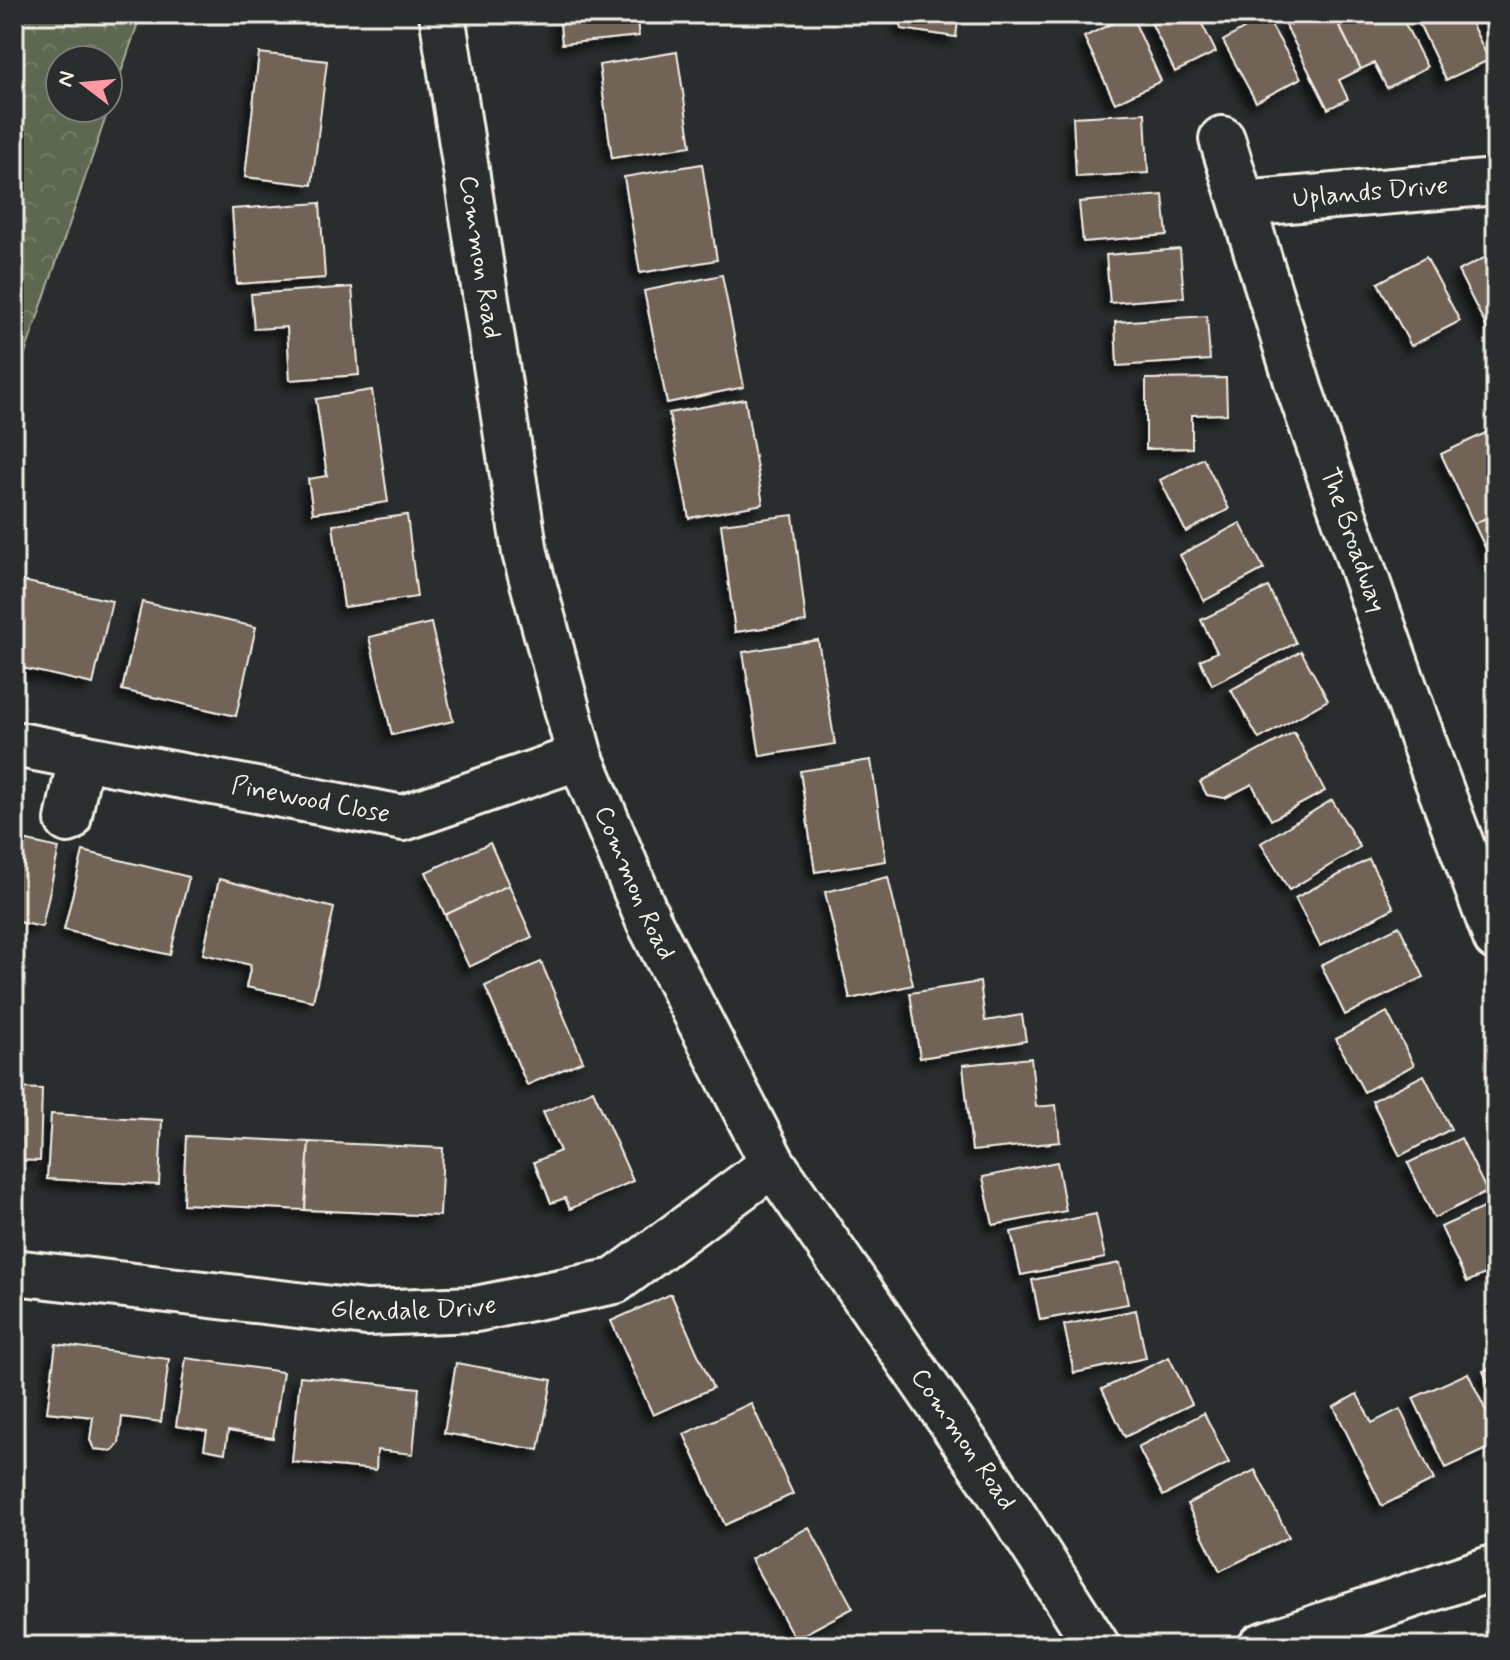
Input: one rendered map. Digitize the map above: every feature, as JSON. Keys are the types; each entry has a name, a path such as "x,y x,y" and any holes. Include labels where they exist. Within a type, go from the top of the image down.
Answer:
{"street":[{"name":"Common Road","path":"442,14 525,553 580,757 649,922 773,1164 993,1483 1097,1646"},
{"name":"The Broadway","path":"1222,139 1300,391 1496,938"},
{"name":"Uplands Drive","path":"1243,204 1496,182"},
{"name":"Pinewood Close","path":"14,744 403,818 580,757"},
{"path":"68,820 81,756"},
{"name":"Glendale Drive","path":"14,1272 366,1313 476,1309 615,1281 773,1164"},
{"path":"1261,1646 1496,1567"}],"green space":[{"path":"14,14 141,14 124,64 124,44 44,44 44,124 103,124 14,386"}],"building":[{"path":"559,14 636,14 639,36 562,44"},
{"path":"903,14 959,14 956,37 901,29"},
{"path":"1131,14 1161,81 1115,103 1084,37"},
{"path":"1147,14 1197,14 1216,52 1175,72"},
{"path":"1306,14 1333,14 1361,69 1339,80 1348,99 1328,109 1285,24"},
{"path":"1345,14 1400,14 1427,67 1387,88 1374,63 1361,69 1336,19"},
{"path":"1467,14 1489,60 1446,80 1415,15"},
{"path":"1482,14 1496,14 1496,42"},
{"path":"1266,16 1301,78 1256,102 1223,41"},
{"path":"677,52 691,146 612,158 599,65"},
{"path":"259,53 327,61 312,185 245,177"},
{"path":"1145,113 1148,173 1076,177 1073,117"},
{"path":"702,164 717,260 640,273 624,177"},
{"path":"1163,195 1167,235 1083,242 1079,202"},
{"path":"320,203 325,278 237,284 232,209"},
{"path":"1180,249 1184,297 1110,303 1106,255"},
{"path":"1496,252 1496,336 1492,338 1458,271"},
{"path":"1426,257 1460,321 1411,346 1378,283"},
{"path":"722,275 744,387 667,403 644,291"},
{"path":"352,287 359,375 290,380 287,327 254,329 251,294"},
{"path":"1207,316 1210,360 1117,366 1115,322"},
{"path":"1226,378 1227,414 1192,415 1192,448 1146,449 1146,379"},
{"path":"372,390 388,502 313,513 308,479 327,476 316,399"},
{"path":"745,399 763,504 689,518 669,413"},
{"path":"1496,428 1496,513 1474,524 1441,454"},
{"path":"1203,458 1229,509 1186,532 1160,480"},
{"path":"1496,513 1496,570 1474,524"},
{"path":"407,515 417,597 344,607 333,525"},
{"path":"793,515 806,622 735,632 721,524"},
{"path":"1240,523 1264,569 1204,601 1180,555"},
{"path":"14,579 112,601 93,684 14,666"},
{"path":"1268,587 1296,643 1212,685 1200,660 1217,652 1201,620"},
{"path":"142,602 256,627 236,716 122,690"},
{"path":"431,623 453,721 392,735 369,637"},
{"path":"818,640 835,744 760,756 743,652"},
{"path":"1301,651 1328,700 1259,739 1231,690"},
{"path":"1294,732 1325,791 1271,820 1252,784 1225,798 1207,795 1200,782"},
{"path":"871,760 886,861 815,872 800,771"},
{"path":"1332,800 1360,847 1289,890 1261,843"},
{"path":"14,838 59,848 42,927 14,921"},
{"path":"490,843 509,885 445,915 426,872"},
{"path":"83,851 189,877 170,955 64,930"},
{"path":"1369,859 1394,908 1320,946 1295,898"},
{"path":"888,877 913,985 850,999 825,892"},
{"path":"219,879 334,908 313,1001 246,987 251,965 203,954"},
{"path":"509,885 532,937 469,967 445,915"},
{"path":"1399,926 1424,977 1345,1015 1321,965"},
{"path":"541,962 583,1061 527,1085 485,986"},
{"path":"980,982 985,1021 1022,1015 1026,1041 920,1058 910,993"},
{"path":"1387,1012 1414,1065 1364,1092 1336,1039"},
{"path":"1031,1058 1036,1107 1056,1105 1060,1142 972,1151 963,1065"},
{"path":"1424,1075 1451,1129 1400,1156 1372,1101"},
{"path":"14,1088 42,1089 40,1161 14,1160"},
{"path":"593,1090 633,1181 570,1209 565,1198 551,1203 534,1162 560,1151 543,1112"},
{"path":"51,1114 162,1120 159,1185 47,1179"},
{"path":"186,1136 309,1142 305,1210 183,1204"},
{"path":"1461,1138 1487,1192 1434,1218 1408,1163"},
{"path":"309,1142 443,1148 440,1216 305,1210"},
{"path":"1057,1162 1066,1211 993,1225 983,1177"},
{"path":"1496,1202 1496,1269 1467,1282 1441,1227"},
{"path":"1096,1214 1105,1258 1021,1275 1011,1232"},
{"path":"1120,1263 1128,1304 1040,1320 1032,1280"},
{"path":"671,1294 713,1388 653,1415 611,1321"},
{"path":"1136,1310 1146,1358 1074,1373 1064,1325"},
{"path":"56,1344 169,1359 161,1422 122,1417 119,1444 113,1451 94,1449 90,1440 93,1417 47,1412"},
{"path":"1169,1357 1192,1404 1125,1437 1102,1389"},
{"path":"186,1358 283,1372 273,1438 228,1431 225,1453 204,1449 207,1431 176,1426"},
{"path":"456,1363 552,1380 539,1450 444,1433"},
{"path":"1496,1366 1496,1401 1483,1371"},
{"path":"1468,1373 1496,1432 1496,1445 1446,1468 1413,1398"},
{"path":"300,1376 419,1388 413,1454 377,1450 376,1470 292,1462"},
{"path":"1357,1394 1372,1423 1400,1409 1434,1480 1382,1506 1334,1407"},
{"path":"751,1403 793,1494 725,1525 684,1434"},
{"path":"1204,1413 1229,1463 1163,1496 1138,1447"},
{"path":"1255,1470 1289,1537 1220,1571 1187,1504"},
{"path":"809,1527 853,1608 795,1639 751,1559"}]}
